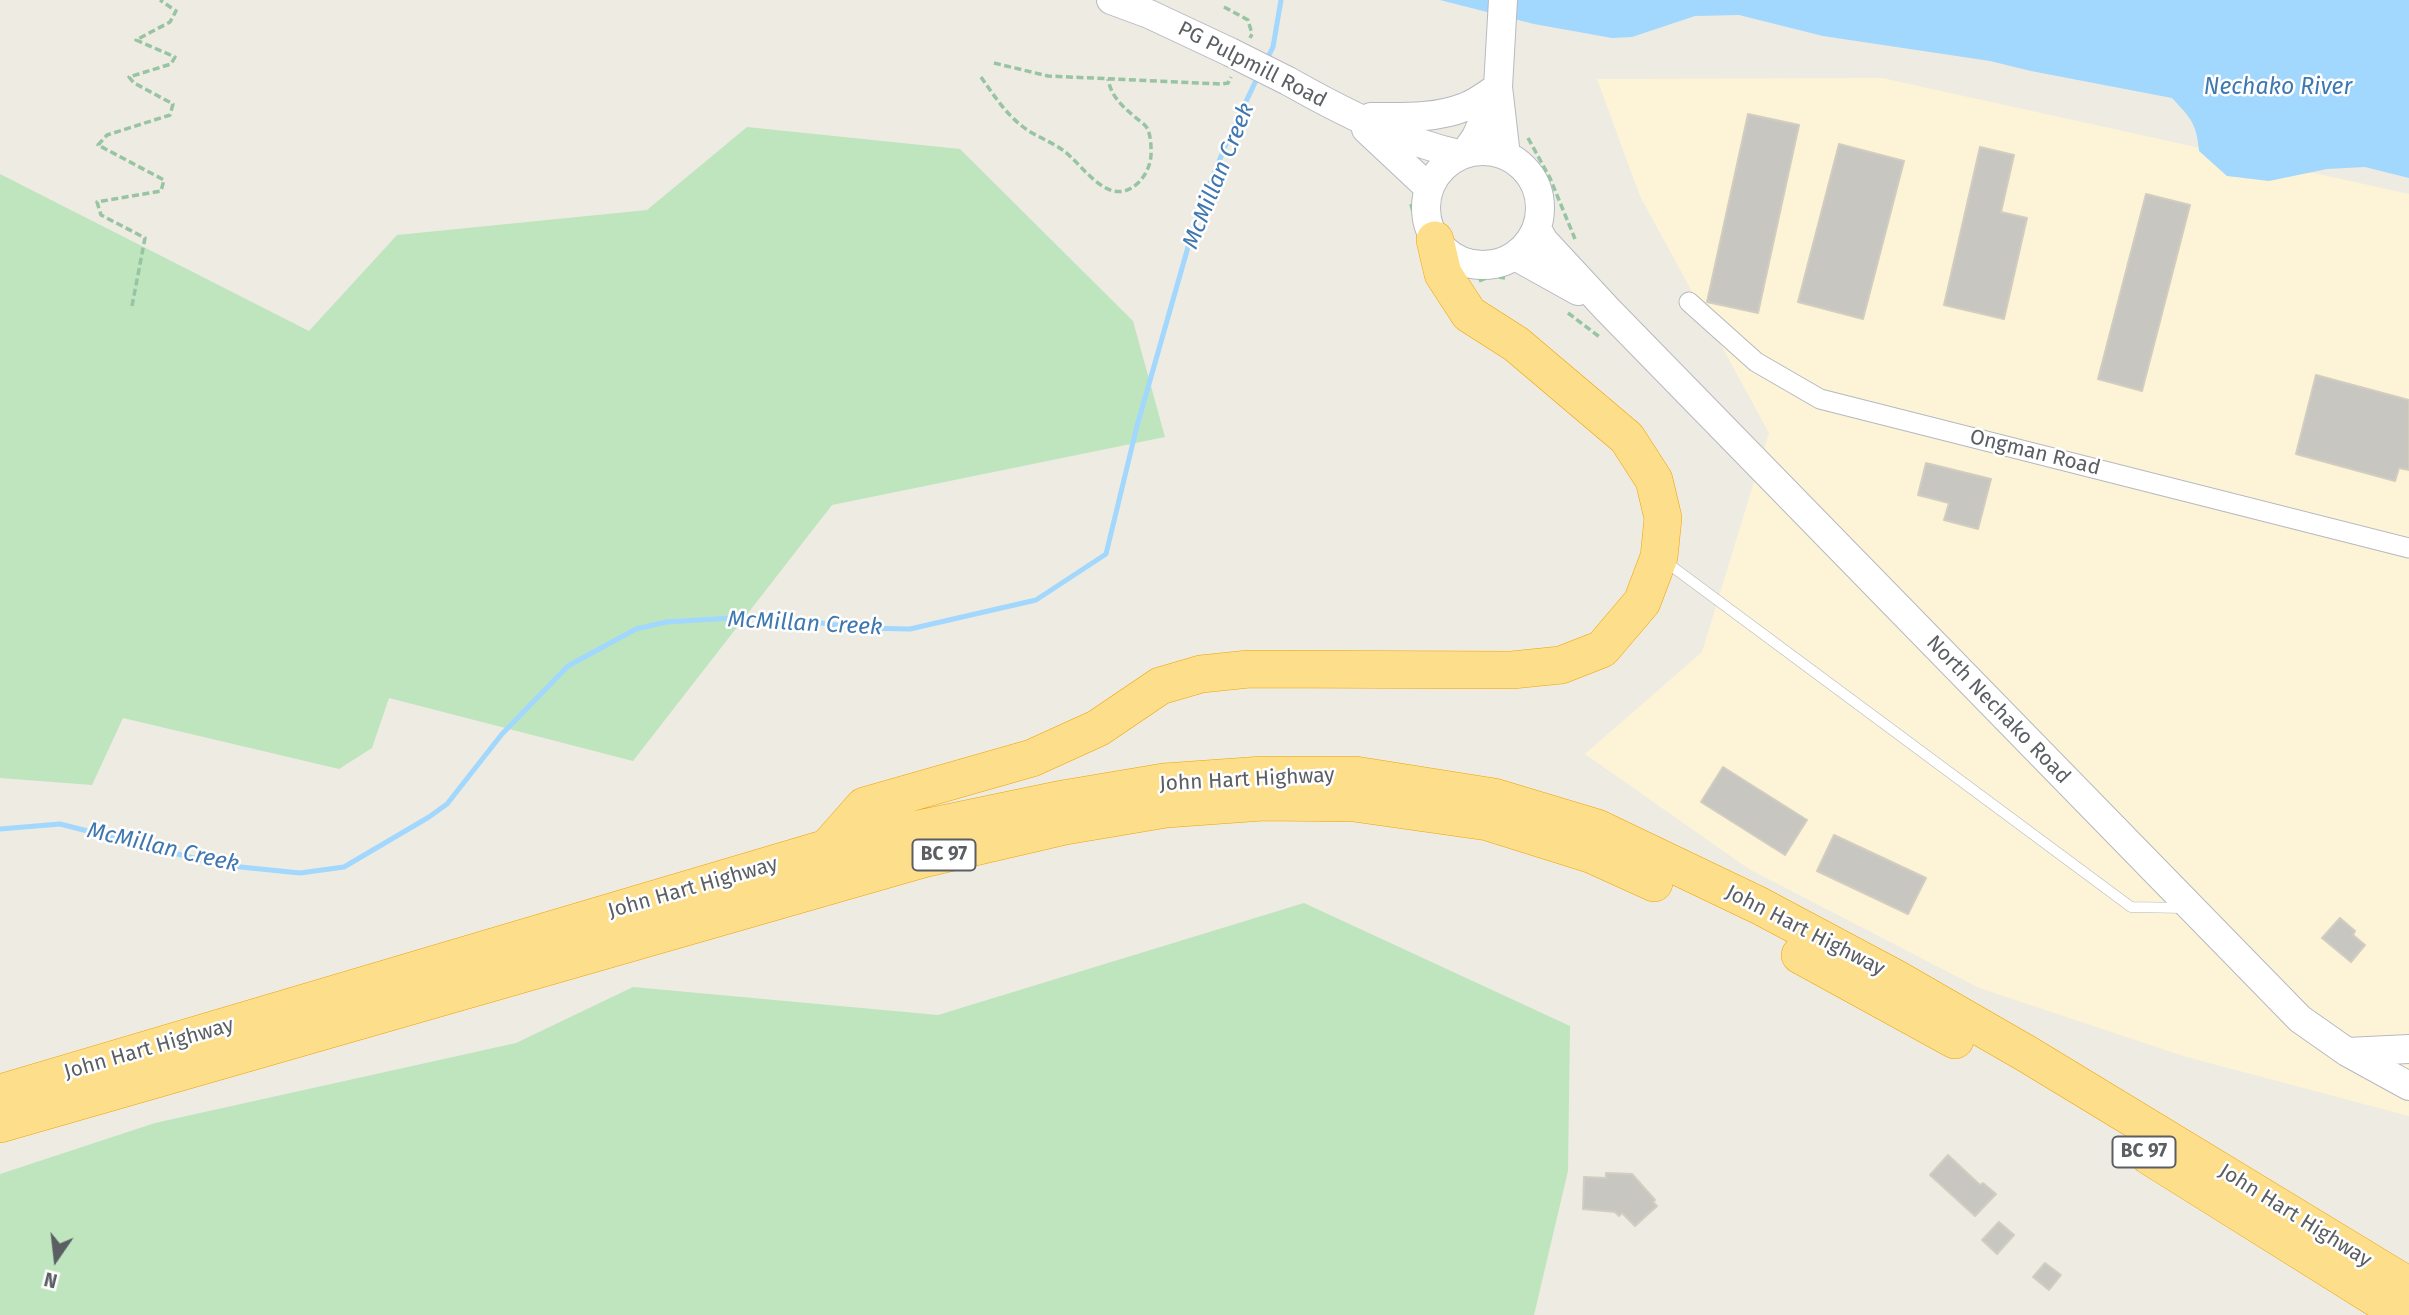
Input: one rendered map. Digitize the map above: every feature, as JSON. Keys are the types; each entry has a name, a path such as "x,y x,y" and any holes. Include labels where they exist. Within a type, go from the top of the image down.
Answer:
{"highway":[{"path":"827,849 864,806 1032,758 1098,728 1160,687 1201,674 1249,670 1513,670 1561,665 1602,649 1642,602 1660,558 1663,518 1654,480 1627,438 1516,344 1469,314 1443,274 1435,240"},
{"name":"John Hart Highway","path":"0,1093 827,849 1057,800 1164,782 1263,775 1354,775 1494,797 1597,828 1760,906 1895,978 2015,1047 2409,1286"},
{"name":"John Hart Highway","path":"0,1124 923,859 1065,826 1166,809 1263,802 1354,803 1489,822 1590,853 1747,926 2037,1085 2403,1315"},
{"path":"2235,1178 2320,1211 2409,1255"}],"main road":[{"name":"PG Pulpmill Road","path":"1111,0 1149,14 1237,56 1354,117"},
{"path":"1503,0 1498,88 1506,156"},
{"path":"1354,117 1418,117 1465,107 1498,88"},
{"path":"1463,154 1476,137 1498,88"},
{"path":"1354,117 1434,149 1463,154"},
{"path":"1354,117 1429,188"},
{"path":"1479,150 1506,156 1516,161 1529,174 1538,191 1541,210 1537,229 1528,245 1499,264 1481,266 1463,262 1447,254 1435,240 1427,224 1425,206 1429,188 1438,172 1449,161 1479,150"},
{"name":"North Nechako Road","path":"1537,229 1552,250 1607,309 2300,1018 2347,1052 2409,1086"},
{"name":"North Nechako Road","path":"1515,256 1565,282 1607,309"},
{"path":"2347,1052 2409,1049"}],"street":[{"name":"Ongman Road","path":"1689,302 1756,362 1820,399 2409,548"}],"lane":[{"path":"1660,558 2131,907 2192,908"}],"path":[{"path":"132,306 145,238 102,215 97,202 161,191 164,180 98,145 107,135 170,115 173,104 134,83 129,76 171,64 175,57 136,40 170,22 176,12 160,0"},
{"path":"994,63 1048,76 1228,83 1237,56 1252,34 1251,26 1243,17 1224,7"},
{"path":"981,77 1000,104 1022,126 1060,148 1104,189 1120,191 1134,187 1142,178 1151,161 1151,145 1147,128 1118,101 1110,90 1108,79"}],"shaded area":[{"path":"1882,78 2409,194 2409,1116 2183,1056 1979,988 1749,869 1585,754 1702,652 1769,433 1640,196 1597,79"}],"green space":[{"path":"747,127 960,149 1133,321 1165,437 832,505 633,761 389,698 372,748 339,769 123,718 92,785 0,778 0,174 309,331 397,235 647,210"},
{"path":"1304,903 1570,1026 1568,1171 1534,1315 0,1315 0,1174 155,1123 516,1043 633,987 938,1015"}],"water":[{"name":"Nechako River","path":"1440,0 2409,0 2409,178 2365,167 2327,169 2269,181 2227,176 2199,151 2191,122 2172,98 1990,61 1823,36 1739,15 1695,16 1632,37 1612,38 1534,24"}],"building":[{"path":"1748,114 1799,125 1758,313 1707,302"},
{"path":"1839,144 1904,161 1863,319 1798,302"},
{"path":"1980,147 2014,155 2001,212 2027,218 2004,319 1944,305"},
{"path":"2146,194 2190,205 2142,391 2098,379"},
{"path":"2316,375 2409,400 2409,470 2399,468 2395,481 2296,454"},
{"path":"1926,463 1991,479 1978,529 1944,520 1949,503 1918,495"},
{"path":"1723,767 1807,820 1785,855 1701,802"},
{"path":"1834,835 1926,878 1908,914 1817,871"},
{"path":"2340,918 2355,931 2353,935 2365,945 2351,962 2322,938"},
{"path":"1948,1155 1980,1185 1983,1183 1996,1194 1975,1216 1930,1175"},
{"path":"1606,1173 1632,1174 1655,1200 1653,1202 1657,1206 1635,1226 1622,1213 1619,1216 1615,1212 1583,1209 1584,1177 1606,1178"},
{"path":"1999,1222 2014,1235 1997,1254 1982,1240"},
{"path":"2045,1263 2061,1275 2049,1290 2033,1277"}],"waterway":[{"name":"McMillan Creek","path":"1267,59 1273,47 1281,0"},
{"name":"McMillan Creek","path":"0,829 60,824 221,865 300,873 344,867 447,804 502,734 568,666 636,629 666,622 749,617 772,617 861,628 910,629 1036,600 1106,554 1137,426 1196,219 1226,144 1259,74"}]}
